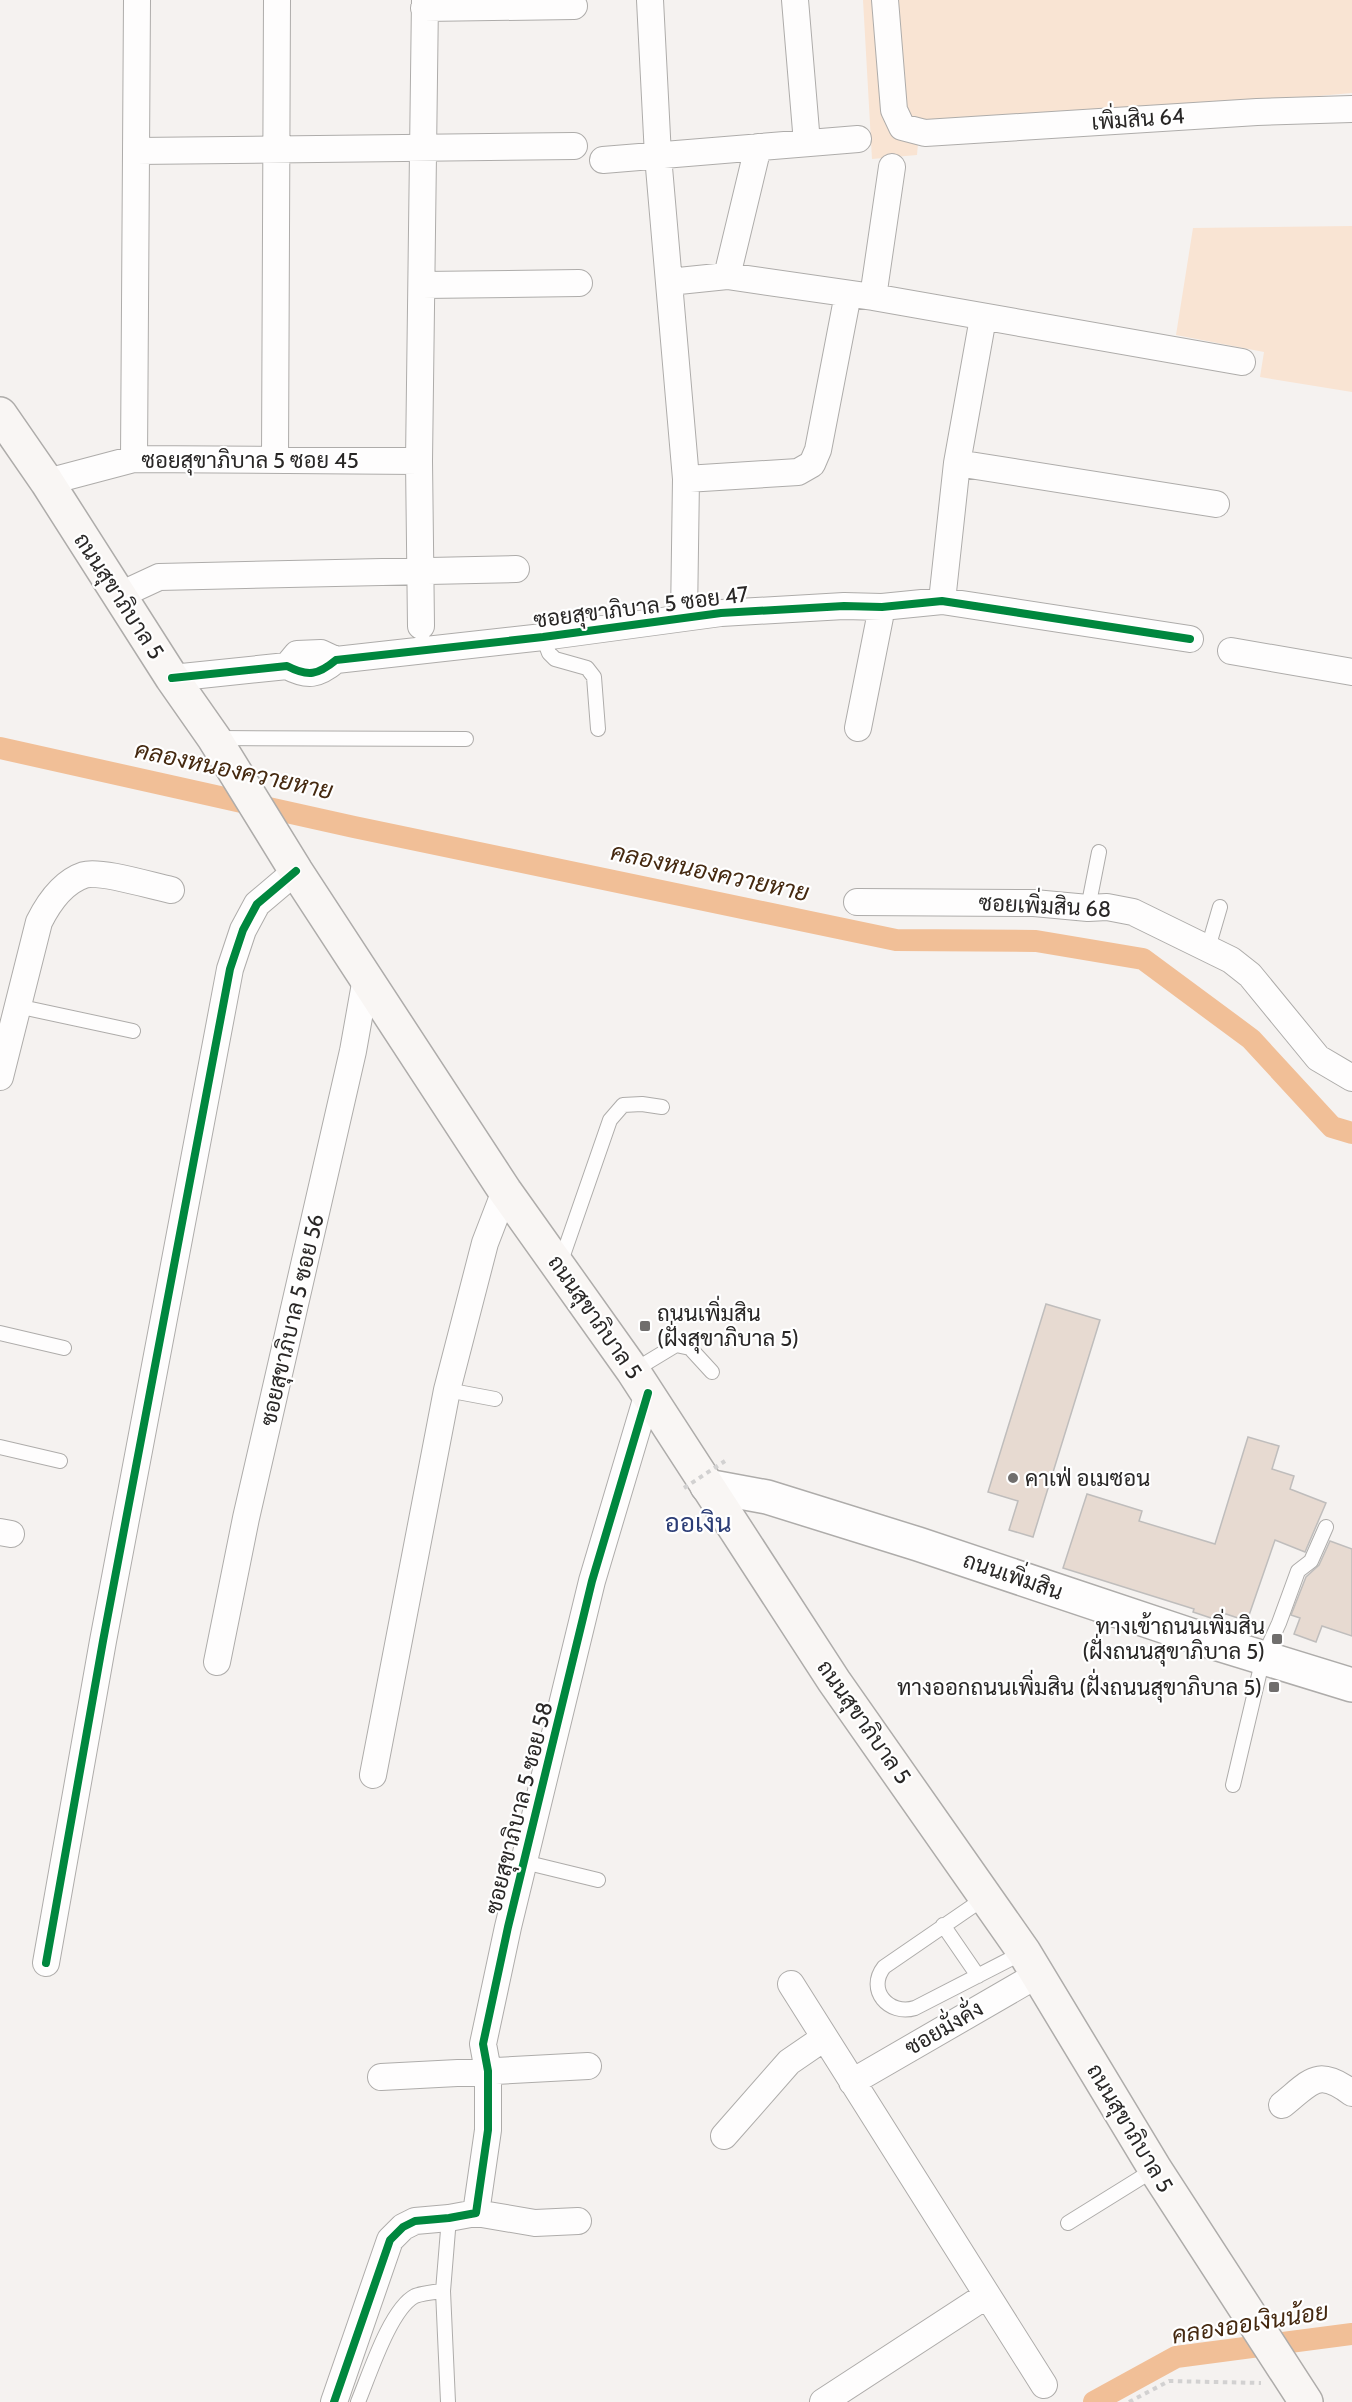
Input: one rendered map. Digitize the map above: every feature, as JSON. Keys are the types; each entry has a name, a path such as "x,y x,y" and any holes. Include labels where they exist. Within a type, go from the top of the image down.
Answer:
{"main road":[{"name":"ถนนสุขาภิบาล 5","path":"0,414 47,482 172,678 214,738 296,871 505,1191 640,1382 705,1478 834,1681 1031,1963 1155,2169 1296,2387"}],"street":[{"path":"134,459 137,0"},
{"path":"275,460 278,0"},
{"path":"650,0 658,156 686,480 684,618"},
{"path":"795,0 807,143"},
{"name":"เพิ่มสิน 64","path":"885,0 894,110 902,128 925,133 1257,112 1352,109"},
{"path":"421,626 419,461 424,4 574,6"},
{"path":"603,160 858,140"},
{"path":"136,151 574,146"},
{"path":"727,276 758,147"},
{"path":"873,297 892,167"},
{"path":"669,282 727,276 873,297 1242,362"},
{"path":"422,285 579,283"},
{"path":"686,480 798,472 812,464 818,450 848,294"},
{"path":"942,601 957,463 983,318"},
{"name":"ซอยสุขาภิบาล 5 ซอย 45","path":"47,482 134,459 419,461"},
{"path":"957,463 1216,504"},
{"path":"118,596 159,577 516,569"},
{"name":"ซอยสุขาภิบาล 5 ซอย 47","path":"172,678 287,666 301,673 322,672 336,660 543,637 721,613 844,606 882,607 942,601 1190,639"},
{"path":"858,728 882,607"},
{"path":"1231,651 1352,672"},
{"path":"46,1963 103,1641 230,969 243,930 257,904 296,871"},
{"path":"0,1077 39,922 47,907 72,882 84,875 99,874 171,890"},
{"name":"ซอยเพิ่มสิน 68","path":"857,902 1034,903 1088,908 1107,907 1132,912 1231,960 1250,975 1318,1058 1352,1078"},
{"name":"ซอยสุขาภิบาล 5 ซอย 56","path":"217,1662 246,1518 353,1051 366,978"},
{"path":"372,1775 447,1390 485,1243 505,1191"},
{"name":"ซอยสุขาภิบาล 5 ซอย 58","path":"476,2213 488,2130 488,2072 483,2044 524,1862 640,1382"},
{"name":"ถนนเพิ่มสิน","path":"705,1478 918,1544 1263,1658 1352,1685"},
{"name":"ซอยมั่งคั่ง","path":"852,2082 1031,1963"},
{"path":"791,1984 1044,2385"},
{"path":"724,2136 789,2062 824,2038"},
{"path":"381,2077 588,2066"},
{"path":"1282,2105 1313,2081 1323,2079 1337,2082 1352,2094"},
{"path":"333,2402 390,2240 403,2227 415,2221 476,2213 535,2223 578,2221"},
{"path":"823,2402 987,2295"}],"lane":[{"path":"543,637 549,652 555,659 586,668 594,677 598,729"},
{"path":"214,738 466,739"},
{"path":"1088,908 1099,852"},
{"path":"1208,948 1220,907"},
{"path":"17,1006 133,1031"},
{"path":"559,1267 610,1120 623,1105 642,1104 662,1107"},
{"path":"0,1333 64,1348"},
{"path":"640,1382 676,1345 690,1347 712,1372"},
{"path":"447,1390 495,1400"},
{"path":"0,1447 60,1461"},
{"path":"1233,1785 1263,1658 1298,1571 1311,1561 1326,1527"},
{"path":"524,1862 597,1880"},
{"path":"986,1897 884,1967 878,1975 876,1986 880,1995 895,2009 904,2012 978,1976 1031,1963"},
{"path":"943,1925 978,1976"},
{"path":"1068,2223 1155,2169"},
{"path":"448,2402 443,2291 449,2218"},
{"path":"358,2402 387,2331 405,2305 416,2296 443,2291"}],"path":[{"path":"1129,2402 1169,2381 1296,2387"}],"shaded area":[{"path":"863,0 1352,0 1352,93 1214,105 920,120 917,155 872,159"},
{"path":"1352,226 1352,392 1260,377 1264,352 1176,335 1193,228"}],"building":[{"path":"1046,1304 1100,1320 1033,1537 1009,1530 1018,1501 988,1492"},
{"path":"1248,1437 1279,1446 1272,1469 1294,1476 1290,1489 1326,1503 1305,1552 1275,1540 1247,1621 1220,1612 1217,1620 1193,1612 1194,1609 1063,1568 1087,1494 1142,1511 1139,1521 1215,1544"},
{"path":"1330,1541 1352,1549 1352,1636 1322,1626 1316,1642 1294,1634 1300,1618 1291,1615 1306,1577 1319,1565"}],"waterway":[{"name":"คลองหนองควายหาย","path":"0,748 354,827 896,940 1036,941 1143,959 1251,1039 1332,1127 1352,1133"},
{"name":"คลองออเงินน้อย","path":"1094,2402 1176,2357 1352,2334"}],"cycle path":[{"path":"172,678 287,666 301,672 313,673 324,669 336,660 543,637 721,613 844,606 882,607 942,601 1190,639"},
{"path":"46,1963 103,1641 230,969 243,930 257,904 296,871"},
{"path":"334,2402 390,2240 403,2227 415,2221 476,2213 488,2130 488,2071 483,2044 508,1927 592,1581 648,1393"}],"place":[{"name":"ถนนเพิ่มสิน (ฝั่งสุขาภิบาล 5)","path":"645,1326"},
{"name":"คาเฟ่ อเมซอน","path":"1013,1478"},
{"name":"ทางเข้าถนนเพิ่มสิน (ฝั่งถนนสุขาภิบาล 5)","path":"1277,1639"},
{"name":"ทางออกถนนเพิ่มสิน (ฝั่งถนนสุขาภิบาล 5)","path":"1274,1687"}],"district":[{"name":"ออเงิน","path":"698,1523"}]}
